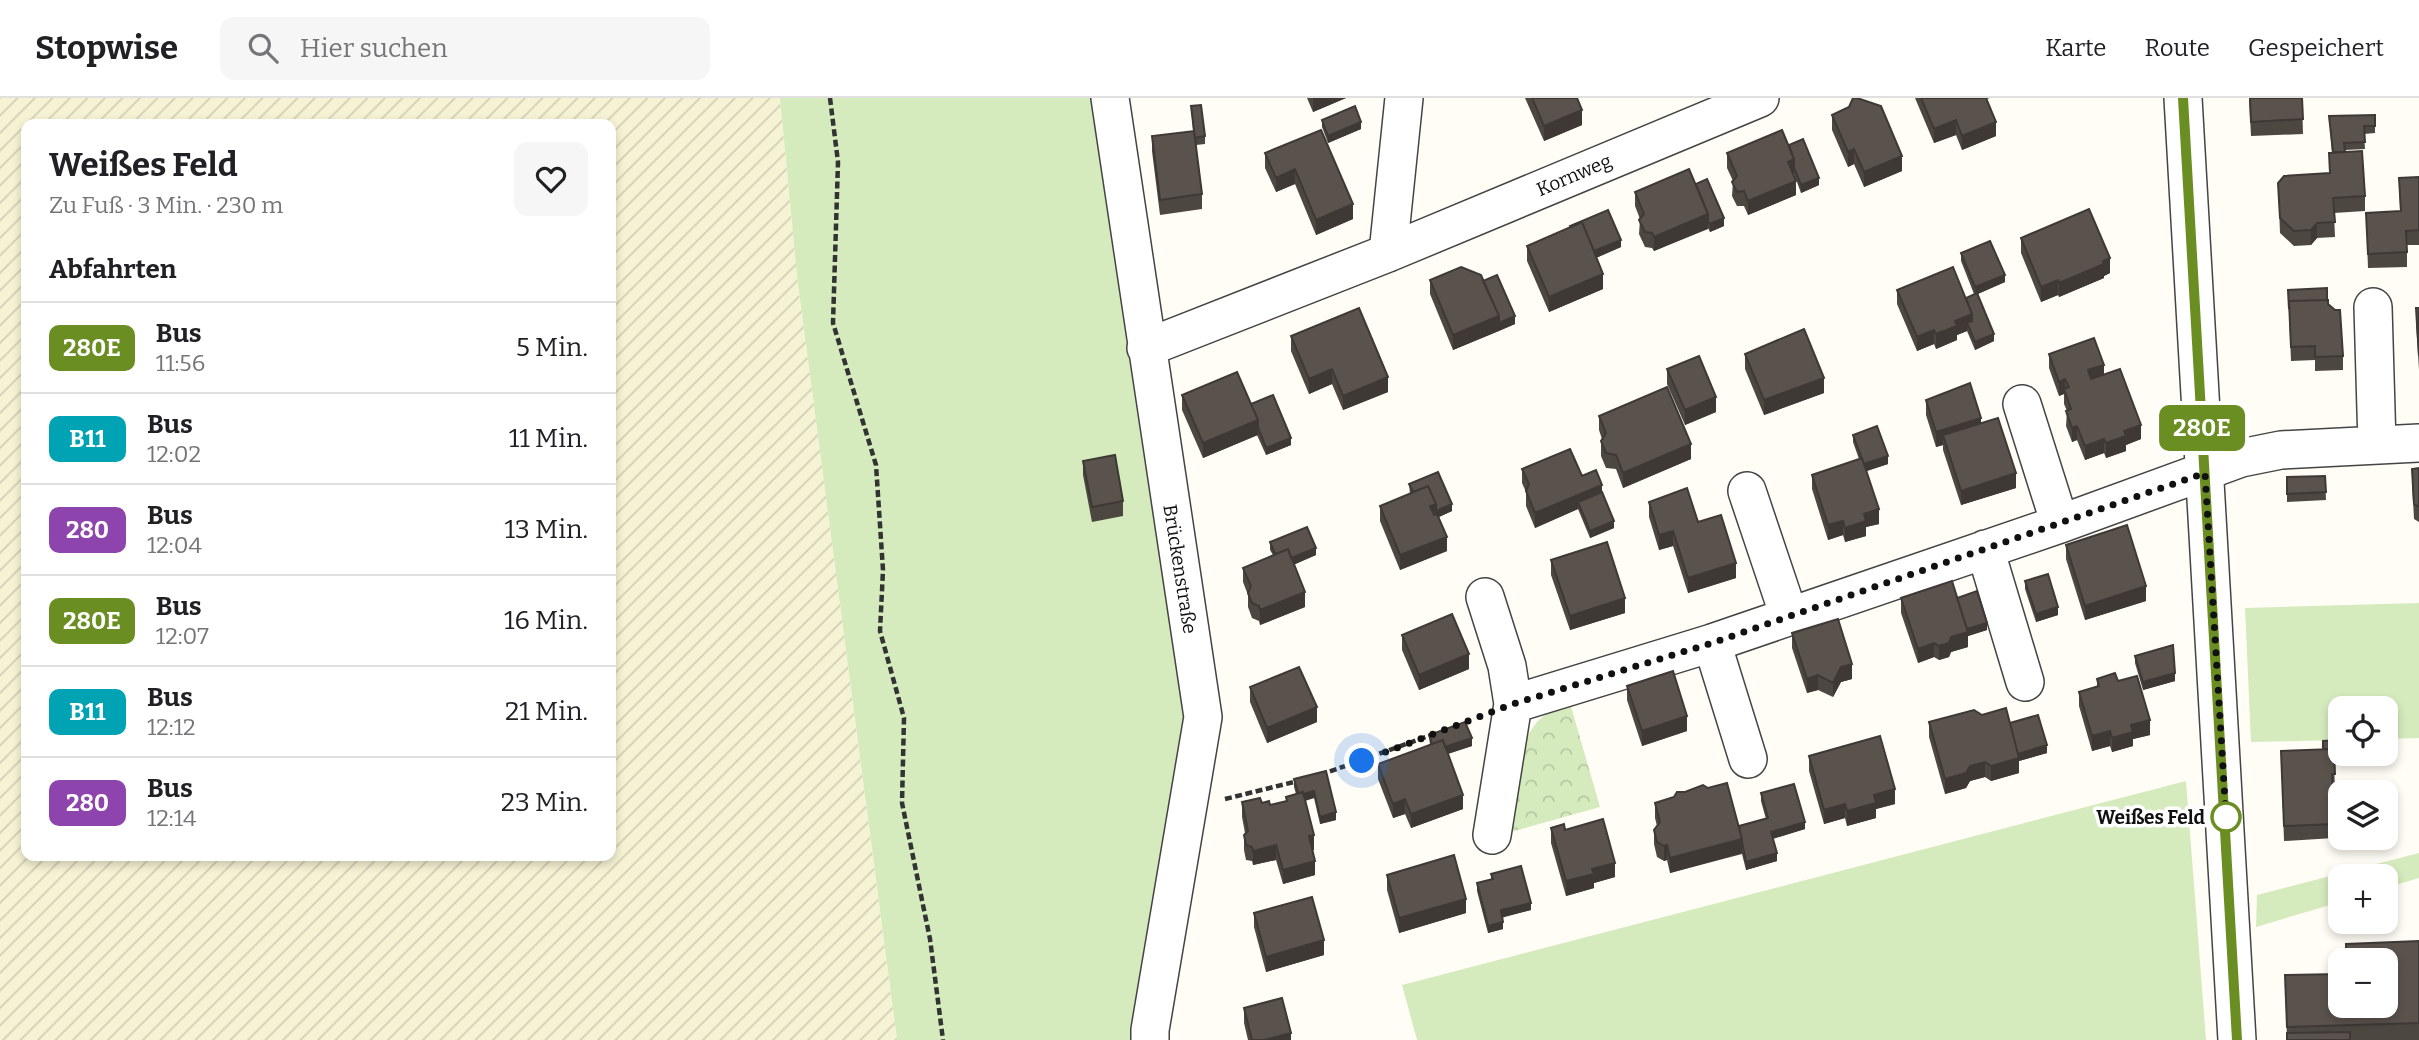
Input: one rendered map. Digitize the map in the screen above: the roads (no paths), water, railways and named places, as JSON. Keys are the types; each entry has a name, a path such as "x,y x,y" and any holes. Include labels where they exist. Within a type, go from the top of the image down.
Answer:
{"street":[{"name":"Brückenstraße","path":"1110,98 1203,717 1150,1040"},
{"path":"1388,253 1404,98"},
{"name":"Kornweg","path":"1146,348 1388,253 1760,98"},
{"path":"2183,98 2238,1040"},
{"path":"2373,307 2377,444"},
{"path":"2022,404 2060,524"},
{"path":"1513,704 1712,643 2060,524 2241,458 2281,450 2419,443"},
{"path":"1747,491 1789,616"},
{"path":"1985,550 2025,682"},
{"path":"1485,597 1507,666 1513,704 1492,835"},
{"path":"1712,643 1748,759"}],"place":[{"name":"Weißes Feld","path":"2226,817"}]}
